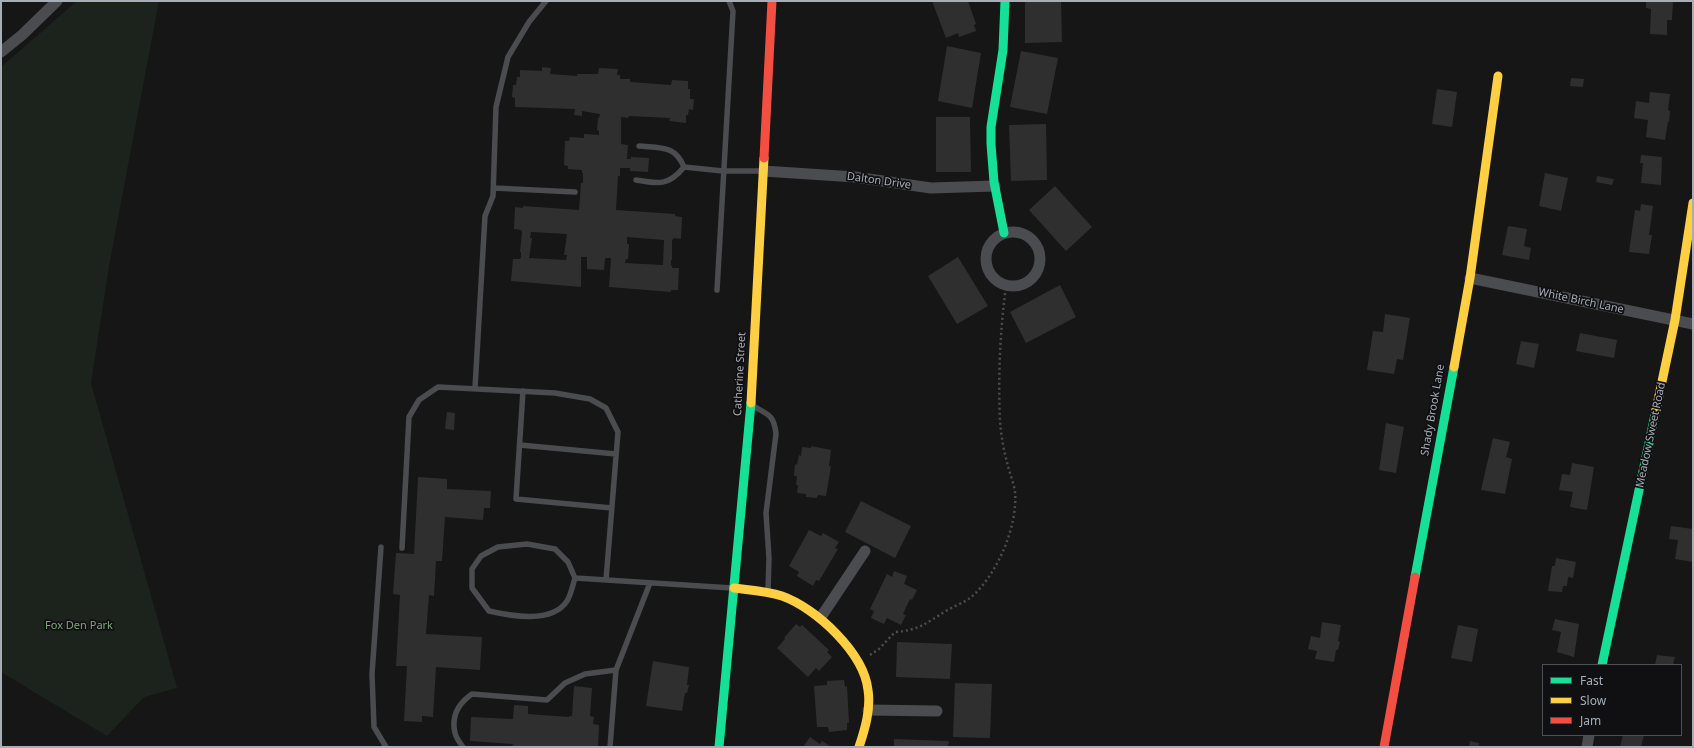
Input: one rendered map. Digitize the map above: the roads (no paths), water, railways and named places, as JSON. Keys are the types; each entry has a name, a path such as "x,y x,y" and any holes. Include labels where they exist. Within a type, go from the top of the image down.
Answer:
{"street":[{"path":"1,52 22,35 56,1"},
{"name":"Catherine Street","path":"719,747 751,404 772,1"},
{"path":"1004,233 997,204 991,130 999,78 1005,1"},
{"name":"Shady Brook Lane","path":"1384,747 1470,278 1498,76"},
{"name":"Dalton Drive","path":"763,171 855,177 931,188 995,186"},
{"name":"Meadow Sweet Road","path":"1602,664 1675,320 1693,203"},
{"path":"1010,231 1020,232 1030,237 1037,245 1041,255 1040,266 1035,276 1027,283 1017,286 1006,286 996,281 989,273 986,262 986,252 991,242 999,235 1004,233 1010,231"},
{"name":"White Birch Lane","path":"1470,278 1693,324"},
{"path":"821,617 865,551"},
{"path":"734,588 768,592 795,601 821,617 832,627 858,662 869,688 868,722 859,747"},
{"path":"868,710 937,711"},
{"path":"1587,747 1589,736"}],"lane":[{"path":"476,388 486,216 493,196 494,188 496,107 508,57 529,22 546,1"},
{"path":"717,290 732,11 729,1"},
{"path":"640,146 672,150 680,158 684,167"},
{"path":"684,167 763,171"},
{"path":"636,180 656,184 669,181 677,177 684,167"},
{"path":"494,188 575,192"},
{"path":"402,548 409,417 419,400 438,387 523,391 590,398 606,408 618,432 606,580"},
{"path":"523,391 516,499 612,508"},
{"path":"751,404 768,414 774,421 776,434 766,513 769,558 768,592"},
{"path":"520,445 616,454"},
{"path":"527,544 555,549 568,562 575,578 568,601 556,611 539,616 513,616 489,612 472,588 472,569 481,556 498,547 527,544"},
{"path":"381,546 372,674 374,727 386,747"},
{"path":"575,578 734,588"},
{"path":"610,747 616,670 650,583"},
{"path":"463,747 455,734 454,718 462,701 472,694 547,700 565,683 585,674 616,670"}],"park label":[{"name":"Fox Den Park","path":"79,626"}]}
